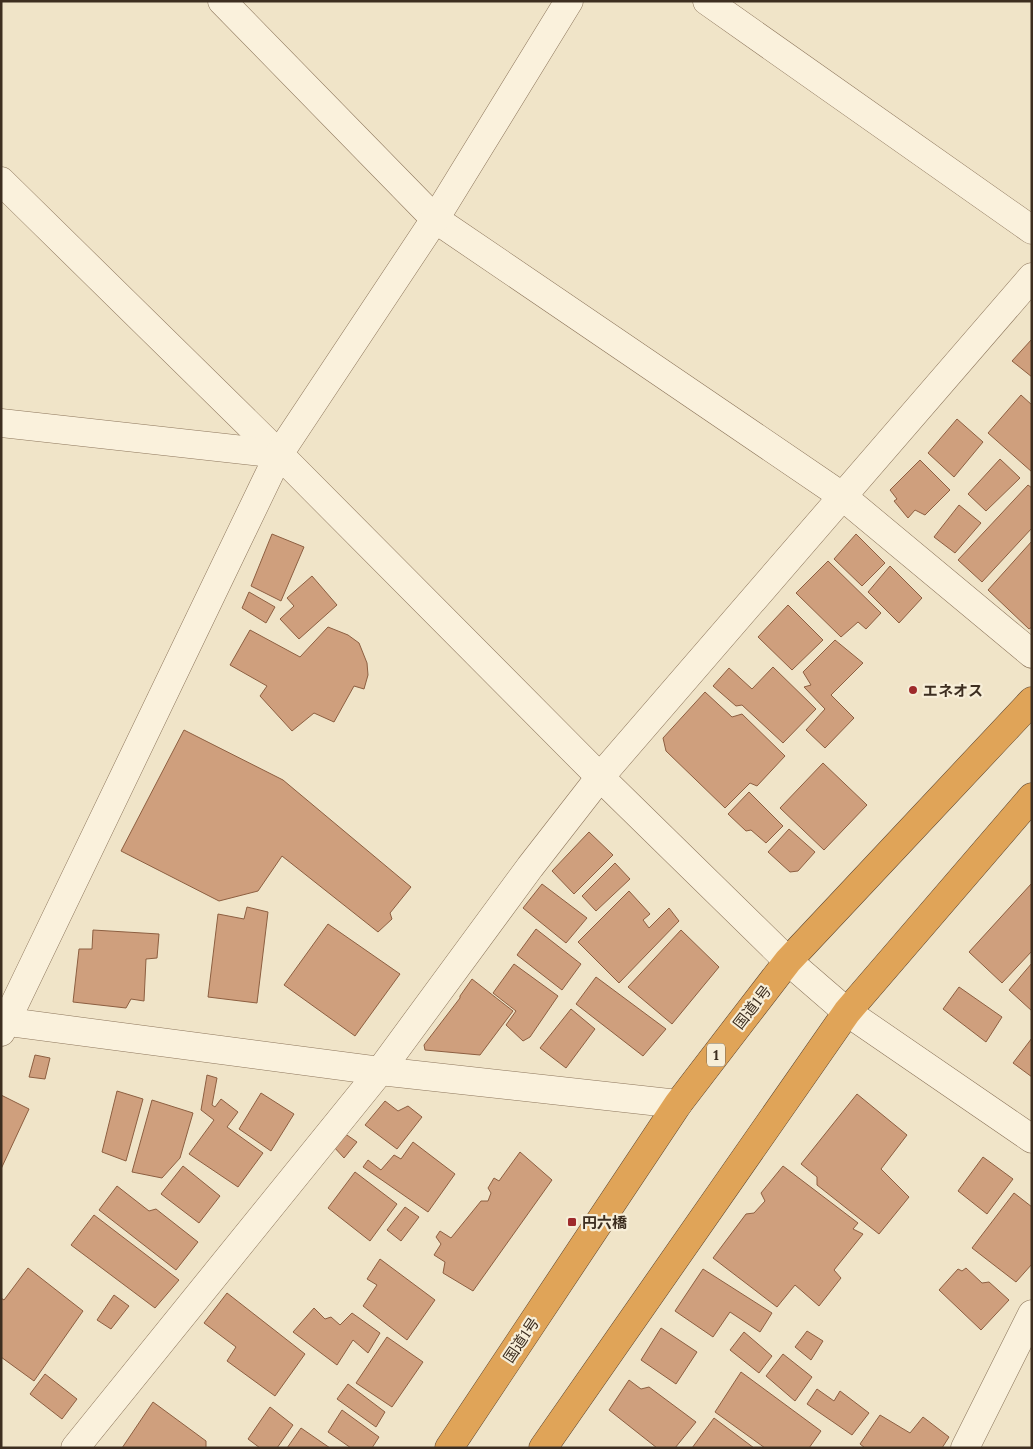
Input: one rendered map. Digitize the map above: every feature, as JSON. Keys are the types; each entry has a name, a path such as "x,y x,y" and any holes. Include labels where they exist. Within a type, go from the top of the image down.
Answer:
{"highway":[{"name":"国道1号","path":"449,1448 678,1104 788,961 1032,701"},
{"path":"543,1448 847,1012 1032,798"}],"street":[{"path":"222,1 435,219 842,496 1032,654"},
{"path":"569,1 435,219 279,454 3,1025 380,1071 678,1104"},
{"path":"707,1 1032,230"},
{"path":"1,181 279,454 600,777 788,961 847,1012 1032,1139"},
{"path":"75,1448 380,1071 530,867 600,777 1032,278"},
{"path":"1,423 279,454"},
{"path":"965,1448 1032,1314"}],"building":[{"path":"1032,339 1032,377 1012,361"},
{"path":"1021,395 1032,405 1032,472 988,433"},
{"path":"957,419 983,442 954,477 928,453"},
{"path":"1000,459 1020,478 986,511 968,494"},
{"path":"920,460 950,490 925,515 915,510 908,518 894,501 897,499 890,490"},
{"path":"1028,485 1032,488 1032,528 982,582 958,560"},
{"path":"959,505 981,523 955,553 934,537"},
{"path":"272,534 304,547 281,601 251,586"},
{"path":"856,534 885,563 862,586 834,559"},
{"path":"1032,541 1032,627 1029,629 988,590"},
{"path":"828,561 881,613 866,629 858,622 841,637 796,593"},
{"path":"890,566 922,598 899,623 868,592"},
{"path":"312,576 337,605 299,639 280,619 294,606 287,598"},
{"path":"249,592 275,607 266,623 242,608"},
{"path":"788,605 823,640 792,670 758,637"},
{"path":"328,627 348,635 359,643 367,663 368,675 364,689 354,686 334,722 314,713 292,731 260,696 267,686 230,665 250,630 300,657"},
{"path":"835,640 863,663 831,695 854,718 825,748 806,730 825,709 804,687 811,685 803,672"},
{"path":"773,667 816,709 783,743 742,705 736,706 713,686 729,668 752,689"},
{"path":"705,692 732,717 742,714 785,756 757,786 750,783 725,808 666,751 663,738"},
{"path":"184,730 283,780 411,887 390,913 392,919 378,932 282,856 258,891 219,901 121,851"},
{"path":"823,763 867,805 824,850 780,808"},
{"path":"749,792 783,826 766,843 751,830 746,831 728,814"},
{"path":"789,829 815,852 798,871 790,872 768,852"},
{"path":"589,832 613,855 574,894 552,871"},
{"path":"615,863 630,879 596,911 582,896"},
{"path":"1032,883 1032,951 1002,983 969,952"},
{"path":"542,884 587,918 566,943 523,908"},
{"path":"629,891 650,914 643,920 649,928 669,908 679,921 619,983 578,942"},
{"path":"247,907 268,912 257,1003 208,997 218,914 244,919"},
{"path":"328,924 400,974 355,1036 284,985"},
{"path":"536,929 581,964 562,990 517,955"},
{"path":"93,930 159,934 157,958 146,959 144,1001 131,999 126,1008 73,1002 79,949 92,949"},
{"path":"681,930 719,967 672,1024 628,987"},
{"path":"1032,963 1032,1011 1009,990"},
{"path":"514,964 558,996 530,1037 523,1041 506,1025 516,1011 493,993"},
{"path":"596,977 666,1029 643,1056 576,1004"},
{"path":"472,979 513,1011 480,1055 425,1050 424,1045"},
{"path":"959,987 1002,1017 986,1042 943,1009"},
{"path":"571,1009 595,1029 566,1068 540,1048"},
{"path":"1032,1038 1032,1077 1013,1063"},
{"path":"35,1055 50,1058 45,1079 29,1077"},
{"path":"207,1075 217,1078 212,1105 215,1107 221,1099 238,1112 227,1127 263,1153 238,1187 189,1154 214,1120 201,1110"},
{"path":"117,1091 143,1099 126,1161 102,1152"},
{"path":"261,1093 294,1114 271,1151 239,1129"},
{"path":"857,1094 907,1135 881,1169 909,1197 879,1234 817,1185 817,1177 801,1164"},
{"path":"1,1095 29,1109 1,1169"},
{"path":"152,1100 193,1113 180,1158 162,1178 132,1172"},
{"path":"385,1101 398,1111 408,1106 422,1117 397,1149 365,1125"},
{"path":"344,1133 357,1142 344,1158 333,1146"},
{"path":"413,1142 455,1174 428,1212 363,1167 368,1160 381,1170 394,1155 401,1159"},
{"path":"520,1152 552,1180 473,1291 443,1273 445,1262 434,1255 441,1244 436,1237 440,1231 451,1238 481,1201 488,1201 491,1193 488,1188 494,1178 499,1181"},
{"path":"983,1157 1013,1179 987,1214 958,1191"},
{"path":"183,1166 220,1196 199,1223 161,1194"},
{"path":"783,1166 858,1223 853,1229 863,1234 834,1270 841,1278 819,1306 795,1285 777,1307 713,1258 746,1214 754,1213 765,1201 761,1193"},
{"path":"355,1172 397,1204 370,1241 328,1208"},
{"path":"117,1186 149,1211 156,1209 198,1242 176,1270 99,1210"},
{"path":"1014,1193 1032,1207 1032,1264 1016,1282 972,1248"},
{"path":"405,1207 419,1217 401,1241 387,1230"},
{"path":"94,1215 179,1280 155,1308 71,1245"},
{"path":"380,1259 435,1300 407,1340 363,1306 377,1285 367,1279"},
{"path":"28,1268 83,1311 34,1381 1,1357 1,1298 4,1300"},
{"path":"966,1268 982,1283 989,1282 1009,1300 981,1330 939,1290 958,1269 962,1271"},
{"path":"703,1269 772,1313 760,1332 730,1312 713,1337 675,1311"},
{"path":"227,1293 305,1354 275,1396 227,1361 236,1347 204,1323"},
{"path":"114,1295 129,1306 111,1329 97,1320"},
{"path":"314,1308 325,1319 331,1317 340,1325 352,1313 380,1333 368,1353 353,1340 337,1365 293,1332"},
{"path":"661,1328 697,1352 676,1384 641,1360"},
{"path":"807,1331 823,1341 811,1360 795,1347"},
{"path":"744,1332 772,1356 759,1373 730,1350"},
{"path":"387,1337 423,1362 392,1407 356,1383"},
{"path":"783,1354 812,1377 795,1401 766,1376"},
{"path":"741,1372 821,1431 809,1448 765,1448 715,1412"},
{"path":"45,1374 77,1399 62,1419 30,1394"},
{"path":"629,1380 641,1389 649,1387 696,1422 675,1448 657,1448 609,1410"},
{"path":"348,1384 385,1412 376,1427 337,1399"},
{"path":"817,1389 834,1401 840,1391 869,1413 852,1435 807,1404"},
{"path":"153,1402 206,1441 206,1448 122,1448"},
{"path":"270,1407 293,1425 277,1448 260,1448 248,1439"},
{"path":"342,1410 379,1437 372,1448 351,1448 328,1432"},
{"path":"880,1415 910,1433 923,1417 949,1437 942,1448 865,1448 860,1444"},
{"path":"714,1418 754,1448 692,1448"},
{"path":"301,1428 330,1448 287,1448"}],"place":[{"name":"エネオス","path":"913,690"},
{"name":"円六橋","path":"572,1222"}]}
